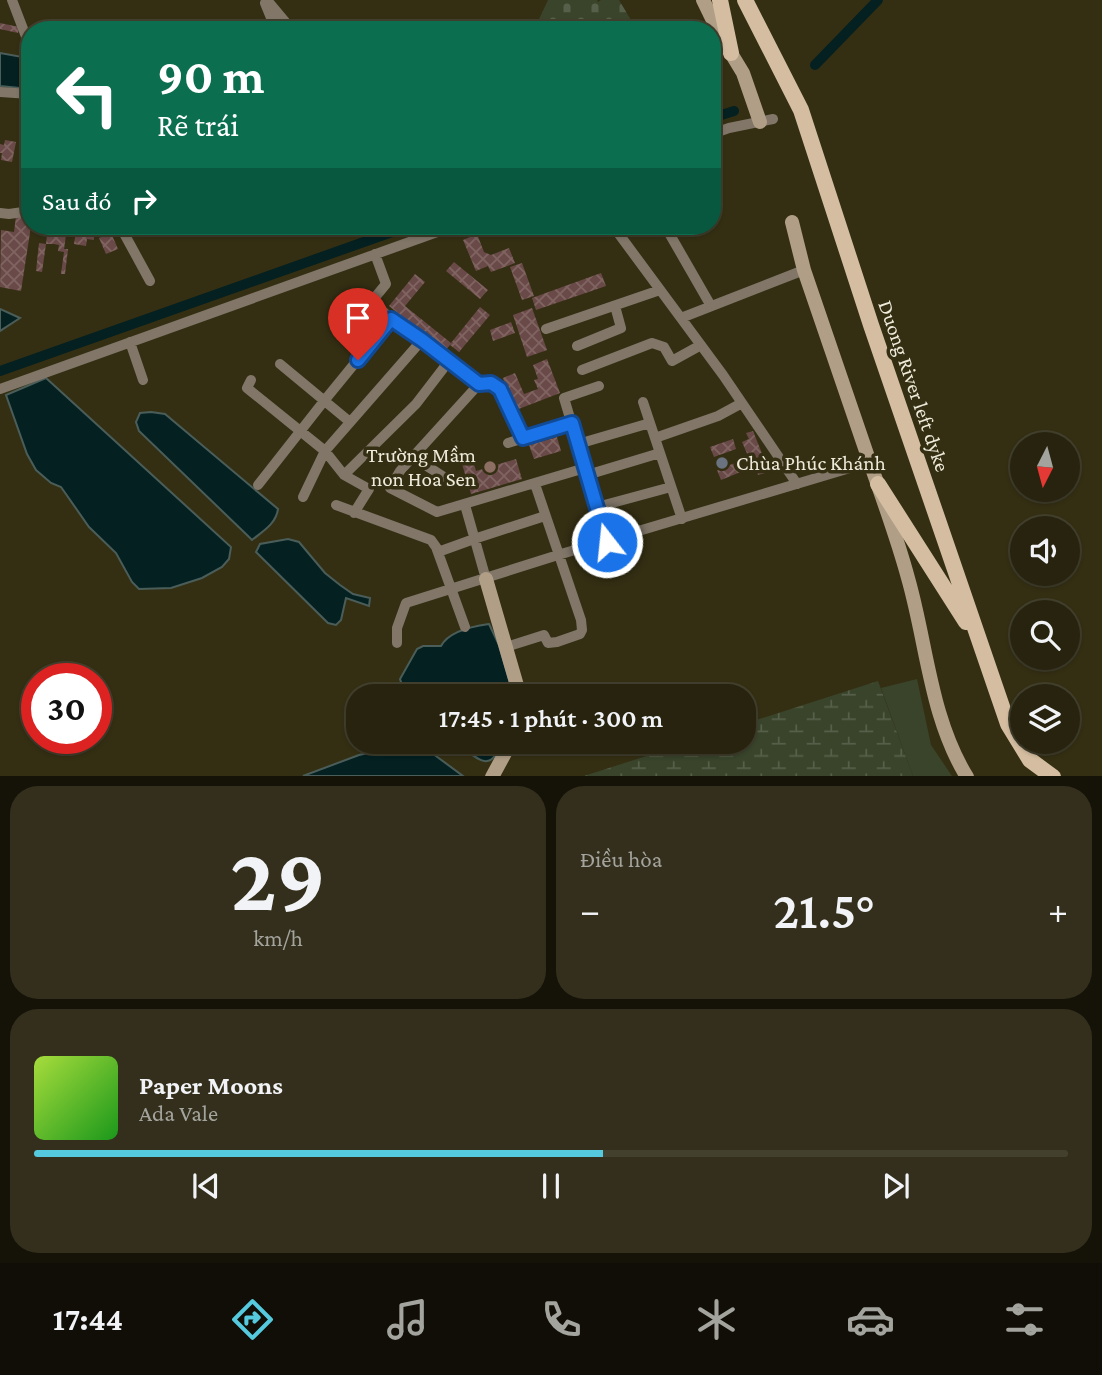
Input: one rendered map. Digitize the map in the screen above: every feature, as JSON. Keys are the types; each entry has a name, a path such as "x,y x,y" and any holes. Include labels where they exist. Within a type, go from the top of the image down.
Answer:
{"main road":[{"path":"720,0 731,53"},
{"name":"Duong River left dyke","path":"745,0 801,110 871,326 1008,724 1030,761 1053,776"},
{"path":"878,484 980,645"},
{"path":"1030,761 1045,776"}],"street":[{"path":"12,0 21,24"},
{"path":"265,0 273,21"},
{"path":"265,0 284,21"},
{"path":"703,0 714,21"},
{"path":"721,34 766,121 721,131"},
{"path":"0,92 21,93"},
{"path":"0,213 21,212"},
{"path":"792,222 804,270 909,579 943,724 950,745 967,776"},
{"path":"125,235 150,281"},
{"path":"0,389 429,235"},
{"path":"620,235 701,345 797,484"},
{"path":"670,235 710,306"},
{"path":"375,254 386,284 372,301 391,319 479,384 491,383 500,389 523,438"},
{"path":"681,318 804,270"},
{"path":"545,330 660,290"},
{"path":"578,346 621,328 615,306"},
{"path":"258,485 391,319"},
{"path":"303,497 325,451 422,340"},
{"path":"130,342 143,380"},
{"path":"582,370 652,343 664,346 672,361 701,345"},
{"path":"344,475 416,404 449,361"},
{"path":"280,364 350,422"},
{"path":"251,380 247,388 325,451 344,475 369,489 354,513"},
{"path":"479,384 400,471 390,488 437,512 660,453"},
{"path":"599,386 564,398 607,542"},
{"path":"643,402 681,519"},
{"path":"655,438 718,416 742,403"},
{"path":"508,443 572,423"},
{"path":"578,444 650,424"},
{"path":"413,457 450,481"},
{"path":"397,643 398,624 406,603 870,462"},
{"path":"506,647 544,635 548,643 557,642 580,634 582,630 581,620 535,484"},
{"path":"597,507 671,487"},
{"path":"336,505 431,540 465,626"},
{"path":"465,505 517,684"},
{"path":"438,552 545,516"},
{"path":"492,776 504,754"}],"green space":[{"path":"548,0 619,0 632,21 538,21"},
{"path":"917,679 931,745 952,776 913,776 881,688"},
{"path":"878,681 913,776 584,776 653,754 756,754 756,720"}],"water":[{"path":"0,53 21,57 21,88 0,86"},
{"path":"0,309 20,318 0,331"},
{"path":"46,378 231,547 229,559 222,567 202,578 171,588 139,589 132,582 116,553 89,527 61,487 51,483 36,470 27,454 6,395"},
{"path":"140,413 165,414 278,509 275,519 268,527 252,540 139,431 136,422"},
{"path":"288,539 299,542 325,573 340,585 353,594 370,598 369,606 346,598 341,620 336,625 328,623 256,552 260,544"},
{"path":"489,624 499,645 510,684 402,684 400,679 417,649 423,646 441,646 456,633"},
{"path":"433,754 463,776 303,776 359,755"},
{"path":"472,754 496,754 487,761"}],"building":[{"path":"0,23 19,27 18,33 0,29"},
{"path":"5,140 16,142 12,162 1,160 0,144 4,145"},
{"path":"16,216 21,217 21,235 30,235 21,291 0,287 1,230 14,232"},
{"path":"47,235 66,235 64,249 68,249 65,274 61,274 64,252 58,251 59,245 46,244"},
{"path":"75,235 101,235 94,236 94,240 87,239 86,246 74,244"},
{"path":"112,235 118,249 106,254 99,238"},
{"path":"477,235 484,252 491,255 509,248 515,263 491,272 488,266 476,271 463,240"},
{"path":"39,243 46,244 42,272 36,271"},
{"path":"454,262 488,290 480,299 446,271"},
{"path":"522,263 534,296 522,300 510,267"},
{"path":"601,273 606,286 536,310 532,298"},
{"path":"415,274 425,282 405,306 451,343 480,307 490,315 459,352 450,345 445,351 389,306"},
{"path":"532,308 547,350 527,357 513,315"},
{"path":"511,322 515,333 493,341 490,330"},
{"path":"547,359 560,393 516,410 503,378 515,373 524,394 538,389 533,365"},
{"path":"753,431 763,456 756,458 755,455 749,458 742,442 749,439 746,433"},
{"path":"557,437 561,451 534,459 529,445"},
{"path":"733,439 736,449 714,457 710,447"},
{"path":"516,459 522,479 471,494 462,464 473,461 476,471"},
{"path":"764,459 769,472 758,475 754,462"},
{"path":"740,461 743,471 721,480 717,470"}],"waterway":[{"path":"815,65 878,0"},
{"path":"721,115 734,111"},
{"path":"0,371 384,235"}],"place":[{"name":"Chùa Phúc Khánh","path":"722,463"},
{"name":"Trường Mầm non Hoa Sen","path":"490,467"}],"route":[{"path":"358,360 391,319 479,384 491,383 500,389 523,438 572,423 607,542"}]}
